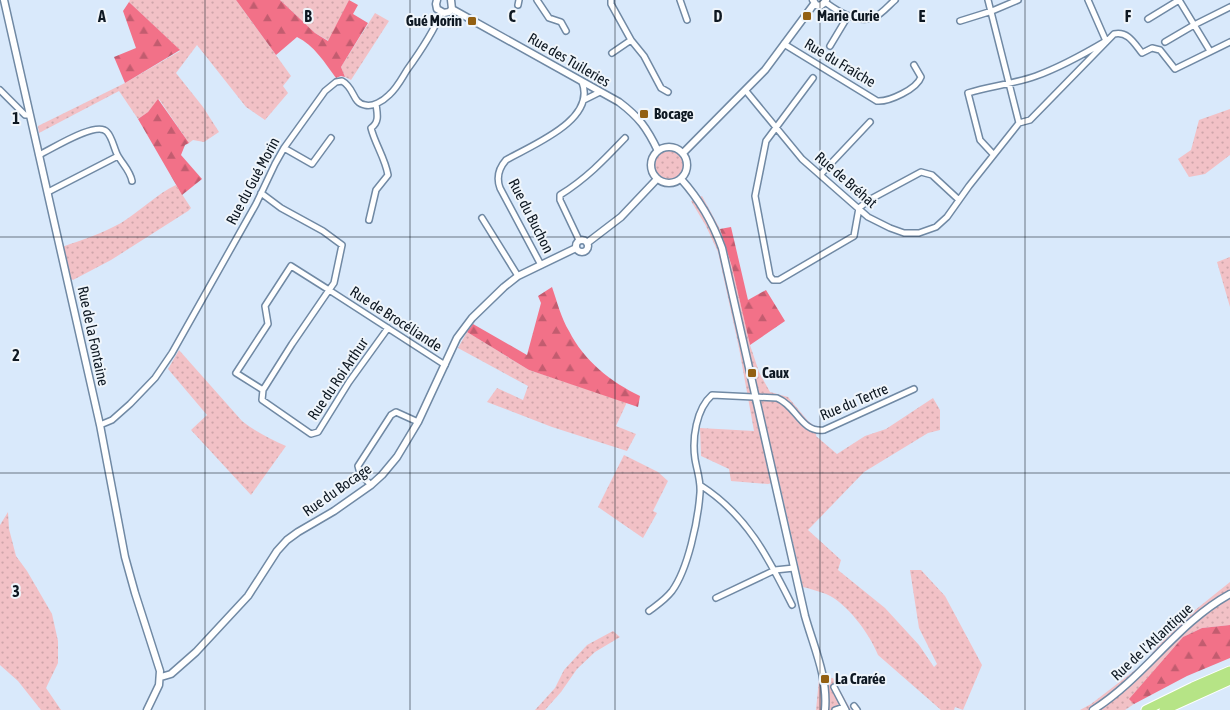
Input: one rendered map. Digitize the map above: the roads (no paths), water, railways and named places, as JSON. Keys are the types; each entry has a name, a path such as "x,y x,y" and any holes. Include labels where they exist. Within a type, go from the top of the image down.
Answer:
{"highway":[{"path":"1146,710 1230,671"},
{"path":"1164,710 1230,680"}],"street":[{"name":"Rue de la Fontaine","path":"4,0 100,425 125,558 134,593 159,664 161,677"},
{"path":"436,0 436,6 441,12 447,13 452,8 451,0"},
{"path":"537,0 549,18 561,22 566,31"},
{"path":"611,0 611,4 631,40 644,56 661,88 668,92"},
{"path":"680,0 687,20"},
{"path":"683,153 765,70 813,2 820,6 825,1 848,16 873,18 895,0"},
{"path":"988,0 1020,122"},
{"path":"960,21 1018,0"},
{"path":"1088,0 1106,41"},
{"path":"1148,19 1179,0 1210,51"},
{"path":"1165,42 1230,6"},
{"name":"Rue des Tuileries","path":"452,8 619,102 638,118 648,130 658,151"},
{"path":"369,220 376,190 388,174 386,164 379,153 371,128 377,119 376,104 388,96 395,88 420,52 441,12"},
{"path":"830,46 848,16"},
{"path":"993,154 980,140 968,93 1045,72 1078,58 1114,34 1128,35 1142,53 1152,48 1160,50 1175,69 1230,42"},
{"path":"612,53 631,40"},
{"name":"Rue de Bréhat","path":"746,91 802,159 868,217 904,233 919,233 936,227 947,217 993,154 1020,122 1030,120 1106,41"},
{"name":"Rue du Fraîche","path":"784,44 877,100 890,100 918,83 921,77 914,65"},
{"path":"813,78 766,141 755,196 770,276 773,280 779,280 854,236 859,208 869,200 921,172 932,175 959,200"},
{"name":"Rue du Gué Morin","path":"100,425 112,420 130,404 155,378 172,353 284,148 325,91 336,82 342,81 348,85 358,102 363,105 376,104"},
{"path":"582,82 586,90 584,101"},
{"path":"0,90 25,115 29,115"},
{"name":"Rue du Buchon","path":"541,265 500,188 498,175 506,160 560,130 584,101 600,92"},
{"path":"821,174 870,122"},
{"path":"39,155 76,136 101,128 108,132 118,156 132,181"},
{"path":"284,148 312,164 331,138"},
{"path":"579,240 560,200 560,195 590,174 625,138"},
{"path":"671,147 683,153 687,166 686,173 681,179 669,184 657,179 651,168 651,162 658,151 671,147"},
{"path":"48,192 118,156"},
{"path":"587,243 621,217 657,179"},
{"path":"681,179 707,215 722,248 809,632 823,675 826,696 825,710"},
{"name":"Rue de Brocéliande","path":"261,193 281,208 323,231 342,246 334,283 329,290 445,365"},
{"path":"482,218 518,276"},
{"path":"579,240 587,243"},
{"path":"579,240 576,243 576,248 580,252 587,249 587,243"},
{"name":"Rue du Bocage","path":"161,677 171,674 196,652 248,596 287,540 334,511 370,486 382,475 397,457 418,422 457,338 472,318 518,276 576,248"},
{"path":"291,266 329,290 263,390 236,373 268,324 265,306 291,266"},
{"name":"Rue du Roi Arthur","path":"263,390 262,400 311,434 318,432 349,382 388,328"},
{"name":"Rue du Tertre","path":"755,396 778,398 786,402 808,427 815,431 824,430 914,389"},
{"path":"649,611 664,601 673,590 685,563 693,535 700,485 695,458 695,436 697,423 706,401 712,395 755,396"},
{"path":"370,486 359,471 358,466 391,415 396,412 418,422"},
{"path":"700,485 711,492 742,521 760,544 792,605"},
{"path":"716,598 775,570 794,568"},
{"name":"Rue de l'Atlantique","path":"1093,710 1133,679 1195,618 1218,600 1230,594"},
{"path":"148,710 156,694 161,677"},
{"path":"834,687 845,708 835,710"}],"place":[{"name":"Marie Curie","path":"807,16"},
{"name":"Gué Morin","path":"472,21"},
{"name":"Bocage","path":"644,114"},
{"name":"Caux","path":"752,373"},
{"name":"La Crarée","path":"825,679"}]}
